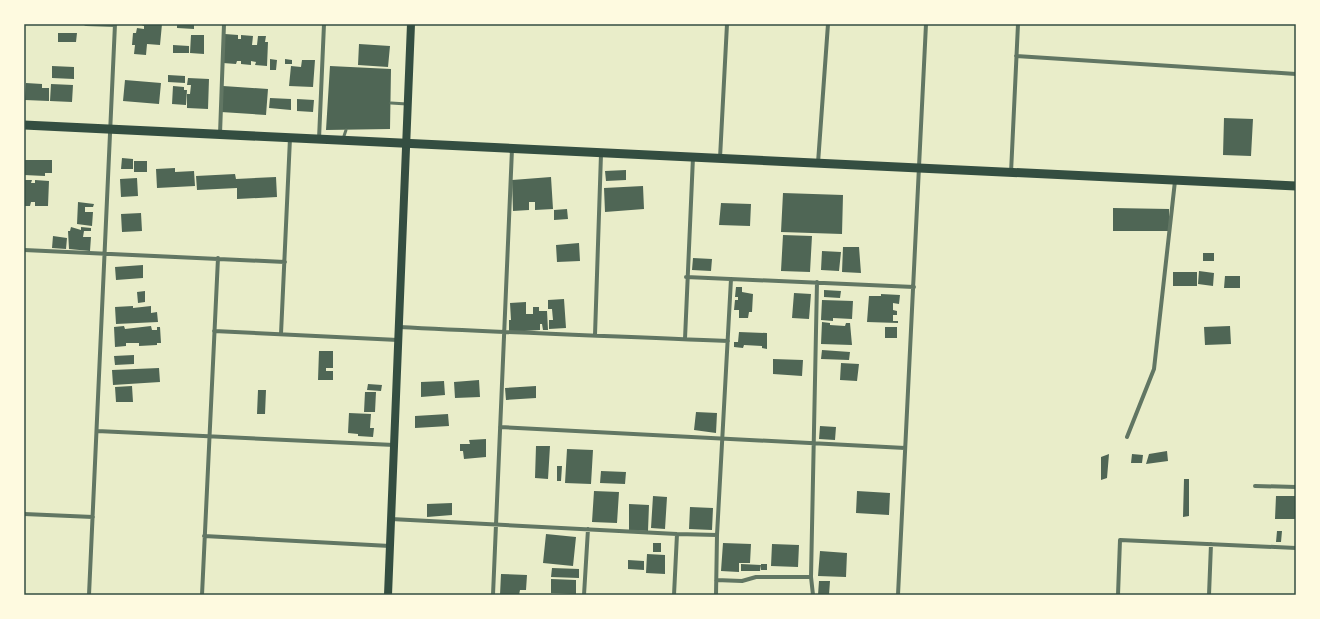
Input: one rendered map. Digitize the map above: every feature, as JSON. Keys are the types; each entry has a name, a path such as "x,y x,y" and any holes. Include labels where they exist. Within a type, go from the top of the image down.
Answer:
{"highway":[{"path":"24,125 1296,186"}],"main road":[{"path":"388,595 411,24"}],"street":[{"path":"86,24 114,25 89,595"},
{"path":"220,135 224,24"},
{"path":"319,139 324,24"},
{"path":"720,158 727,24"},
{"path":"818,164 828,24"},
{"path":"898,595 926,24"},
{"path":"1011,173 1018,24"},
{"path":"1016,56 1296,74"},
{"path":"281,334 290,138"},
{"path":"494,595 512,149"},
{"path":"595,335 601,153"},
{"path":"685,339 686,277 693,157"},
{"path":"1127,437 1154,369 1175,181"},
{"path":"24,250 285,262"},
{"path":"202,595 218,258"},
{"path":"686,277 914,287"},
{"path":"716,595 717,535 730,279"},
{"path":"813,595 811,577 818,282"},
{"path":"398,327 504,333 595,335 728,341"},
{"path":"214,331 398,340"},
{"path":"500,427 905,448"},
{"path":"96,431 209,435 394,445"},
{"path":"1255,486 1296,487"},
{"path":"24,514 93,517"},
{"path":"391,519 717,535"},
{"path":"584,595 588,529"},
{"path":"674,595 676,534"},
{"path":"204,536 390,546"},
{"path":"1118,595 1120,540 1296,548"},
{"path":"1209,595 1211,544"},
{"path":"716,580 742,581 756,578 811,577"}],"lane":[{"path":"391,103 407,104"},
{"path":"343,141 346,130"}],"building":[{"path":"139,24 162,24 160,45 147,44 146,55 134,54 135,45 132,45 133,33 136,33 137,28 144,29 144,26"},
{"path":"177,24 194,24 194,29 177,28"},
{"path":"58,33 77,33 76,42 58,42"},
{"path":"225,34 238,35 238,39 241,39 241,35 253,36 252,45 257,45 258,36 266,36 265,42 268,42 267,66 255,65 256,62 251,61 251,65 241,64 241,61 237,61 236,64 223,63"},
{"path":"191,35 204,35 204,54 190,53"},
{"path":"359,44 390,46 388,67 358,65"},
{"path":"173,45 189,46 189,53 173,53"},
{"path":"270,59 277,60 276,70 270,70"},
{"path":"285,59 292,60 292,64 285,64"},
{"path":"302,60 315,60 313,87 289,86 291,66 301,67"},
{"path":"52,66 74,67 74,79 52,78"},
{"path":"330,66 391,69 390,129 326,130"},
{"path":"168,75 185,76 185,83 168,82"},
{"path":"188,78 209,79 208,109 187,108 187,94 190,94 191,85 187,85"},
{"path":"125,80 161,83 159,104 123,101"},
{"path":"26,83 42,84 42,88 49,88 49,101 25,100"},
{"path":"51,84 73,85 72,102 50,101"},
{"path":"173,86 184,87 184,90 187,90 186,105 172,104"},
{"path":"223,86 268,89 266,115 221,112"},
{"path":"270,98 291,99 291,110 269,108"},
{"path":"297,99 314,100 313,112 297,111"},
{"path":"1224,118 1253,119 1251,156 1223,155"},
{"path":"122,158 133,159 133,169 121,169"},
{"path":"24,160 52,160 52,173 45,173 45,176 24,175"},
{"path":"134,161 147,161 147,172 134,172"},
{"path":"175,168 175,172 194,171 195,186 157,188 156,169"},
{"path":"626,170 626,180 606,181 605,171"},
{"path":"235,174 236,179 276,177 277,197 237,199 237,188 197,190 196,176"},
{"path":"551,177 553,209 535,210 535,202 529,202 529,210 513,211 512,180"},
{"path":"137,178 138,196 121,197 120,179"},
{"path":"24,180 32,180 31,183 35,183 35,180 49,181 48,206 35,206 35,202 31,202 30,206 24,206"},
{"path":"643,186 644,209 605,212 604,188"},
{"path":"783,193 843,195 842,234 781,232"},
{"path":"78,202 94,204 93,207 85,207 85,212 93,212 92,226 77,224"},
{"path":"721,203 751,204 750,226 719,225"},
{"path":"1113,208 1169,209 1169,231 1113,231"},
{"path":"567,209 568,219 554,220 554,210"},
{"path":"141,213 142,231 122,232 121,214"},
{"path":"71,227 81,230 81,227 91,228 91,231 84,231 83,237 91,237 90,251 69,249 68,231 70,231"},
{"path":"783,235 812,236 810,272 781,271"},
{"path":"53,236 67,238 66,249 52,248"},
{"path":"579,243 580,261 557,262 556,245"},
{"path":"843,247 859,247 861,273 842,272"},
{"path":"822,251 841,252 839,271 821,270"},
{"path":"1203,253 1214,253 1214,261 1203,261"},
{"path":"693,258 712,259 711,271 692,270"},
{"path":"143,265 143,278 116,280 115,267"},
{"path":"1199,271 1214,273 1213,286 1198,284"},
{"path":"1173,272 1197,272 1197,286 1173,286"},
{"path":"1225,276 1240,276 1240,288 1224,288"},
{"path":"736,287 742,287 742,292 753,294 752,312 749,312 748,318 739,318 739,310 734,310 735,300 738,300 738,297 735,297"},
{"path":"824,290 841,291 840,298 824,297"},
{"path":"145,291 145,302 138,303 137,292"},
{"path":"794,293 811,294 809,319 792,318"},
{"path":"881,294 900,295 899,304 893,303 893,310 897,311 897,315 893,315 893,321 898,321 898,323 867,322 869,296 881,296"},
{"path":"564,299 566,328 549,329 549,320 553,320 552,309 548,309 548,300"},
{"path":"822,300 853,301 852,319 833,318 833,321 821,320"},
{"path":"526,302 526,314 533,314 533,307 539,307 539,311 547,311 548,330 543,330 542,324 540,324 540,330 509,332 509,320 511,320 510,303"},
{"path":"133,306 133,308 151,306 151,313 157,312 158,322 116,324 115,307"},
{"path":"822,322 830,323 830,325 845,326 846,323 850,323 852,345 821,344"},
{"path":"124,326 125,329 151,326 152,330 157,330 157,327 160,327 161,343 157,343 157,345 139,346 139,343 126,343 126,346 115,347 114,327"},
{"path":"1230,326 1231,344 1205,345 1204,327"},
{"path":"885,327 897,327 897,338 885,338"},
{"path":"739,332 767,333 767,349 762,348 762,346 744,345 743,348 734,347 734,342 738,342"},
{"path":"822,350 850,352 849,360 821,359"},
{"path":"319,351 333,351 333,368 326,368 326,371 333,371 333,380 318,380"},
{"path":"134,355 134,364 115,365 114,356"},
{"path":"773,359 803,360 802,376 773,374"},
{"path":"841,363 859,364 857,381 840,380"},
{"path":"159,368 160,382 113,385 112,370"},
{"path":"479,380 480,397 455,398 454,382"},
{"path":"444,381 445,395 421,397 421,382"},
{"path":"368,384 382,385 381,391 367,390"},
{"path":"132,386 133,402 116,402 115,387"},
{"path":"536,386 536,398 506,400 505,388"},
{"path":"258,390 266,390 265,414 257,414"},
{"path":"365,392 376,392 375,412 364,412"},
{"path":"696,412 717,413 716,433 694,430"},
{"path":"349,413 371,414 370,428 374,428 373,437 358,436 358,434 348,433"},
{"path":"448,414 449,426 415,428 415,416"},
{"path":"820,426 836,427 835,440 819,439"},
{"path":"486,439 486,457 464,459 463,451 460,451 460,444 470,444 469,440"},
{"path":"536,446 550,446 548,479 535,478"},
{"path":"567,449 593,450 591,484 565,483"},
{"path":"1167,451 1168,461 1146,464 1149,454"},
{"path":"1109,454 1107,478 1101,480 1101,457"},
{"path":"1132,454 1143,455 1142,463 1131,463"},
{"path":"557,466 562,466 561,481 557,481"},
{"path":"601,471 626,472 625,484 600,483"},
{"path":"1184,479 1189,479 1189,516 1183,517"},
{"path":"594,491 619,492 617,523 592,522"},
{"path":"857,491 890,493 889,515 856,513"},
{"path":"653,496 667,497 665,529 651,528"},
{"path":"1276,496 1296,496 1296,519 1275,519"},
{"path":"452,503 452,515 427,517 427,504"},
{"path":"629,504 649,505 648,531 629,530"},
{"path":"690,507 713,508 712,530 689,529"},
{"path":"1277,531 1282,531 1281,542 1276,542"},
{"path":"546,534 576,537 573,566 543,563"},
{"path":"653,543 661,543 661,552 653,552"},
{"path":"723,543 751,544 750,563 739,563 739,572 721,571"},
{"path":"772,544 799,545 798,567 771,566"},
{"path":"820,551 847,553 846,577 818,576"},
{"path":"647,554 665,555 665,574 646,573"},
{"path":"628,560 644,561 644,570 628,569"},
{"path":"741,564 761,565 760,571 741,571"},
{"path":"761,564 767,564 767,570 761,570"},
{"path":"552,568 579,569 579,578 551,577"},
{"path":"501,574 527,575 526,590 520,590 519,595 500,595"},
{"path":"551,579 576,580 576,594 551,593"},
{"path":"819,581 830,581 829,595 818,595"}]}
